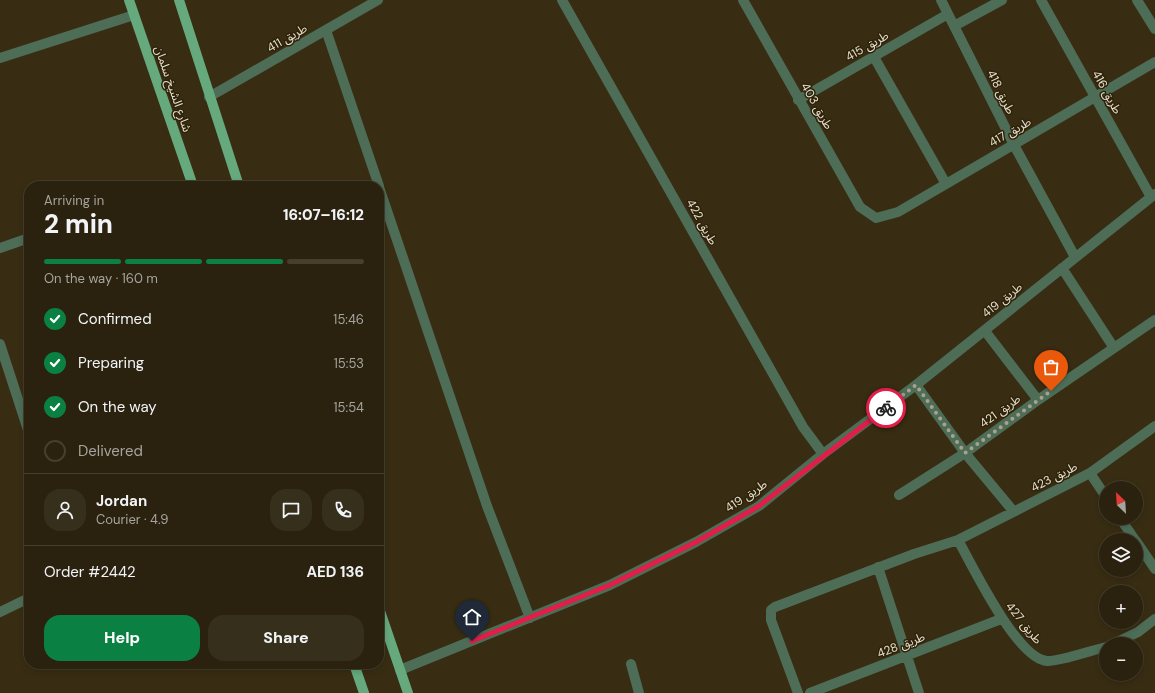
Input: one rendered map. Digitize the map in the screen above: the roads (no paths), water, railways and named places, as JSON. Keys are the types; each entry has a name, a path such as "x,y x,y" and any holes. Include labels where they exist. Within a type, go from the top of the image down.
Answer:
{"main road":[{"name":"شارع الشيخ سلمان","path":"129,0 190,181"},
{"path":"179,0 237,181"},
{"path":"384,623 408,693"},
{"path":"356,669 364,693"}],"street":[{"name":"طريق 411","path":"210,97 378,0"},
{"name":"طريق 422","path":"562,0 803,427 823,454"},
{"name":"طريق 403","path":"743,0 798,100 860,207 876,218"},
{"name":"طريق 418","path":"941,0 1014,145 1076,257"},
{"path":"954,26 1002,0"},
{"name":"طريق 416","path":"1041,0 1094,97 1153,196"},
{"path":"1137,0 1155,29"},
{"name":"طريق 415","path":"798,100 948,14"},
{"path":"0,58 134,15"},
{"path":"326,30 377,181"},
{"path":"874,57 946,184"},
{"name":"طريق 417","path":"876,218 898,212 1155,62"},
{"name":"طريق 419","path":"400,670 610,585 696,542 759,506 823,454 916,385 985,331 1153,196"},
{"path":"384,201 487,506 530,618"},
{"path":"0,248 24,240"},
{"path":"1062,268 1114,348"},
{"name":"طريق 421","path":"899,495 965,453 1038,400 1155,320"},
{"path":"985,331 1038,400"},
{"path":"0,344 4,373 24,421"},
{"path":"916,385 965,453 1014,512"},
{"name":"طريق 423","path":"798,693 771,620 771,610 775,607 878,567 958,540 1090,473 1155,426"},
{"path":"1090,473 1099,486"},
{"name":"طريق 427","path":"958,540 1001,619 1031,654 1046,661 1099,649"},
{"path":"1143,551 1155,569"},
{"path":"878,567 919,693"},
{"path":"0,612 24,600"},
{"name":"طريق 428","path":"810,693 1001,619"},
{"path":"1128,637 1138,632 1155,619"},
{"path":"631,664 639,693"}]}
